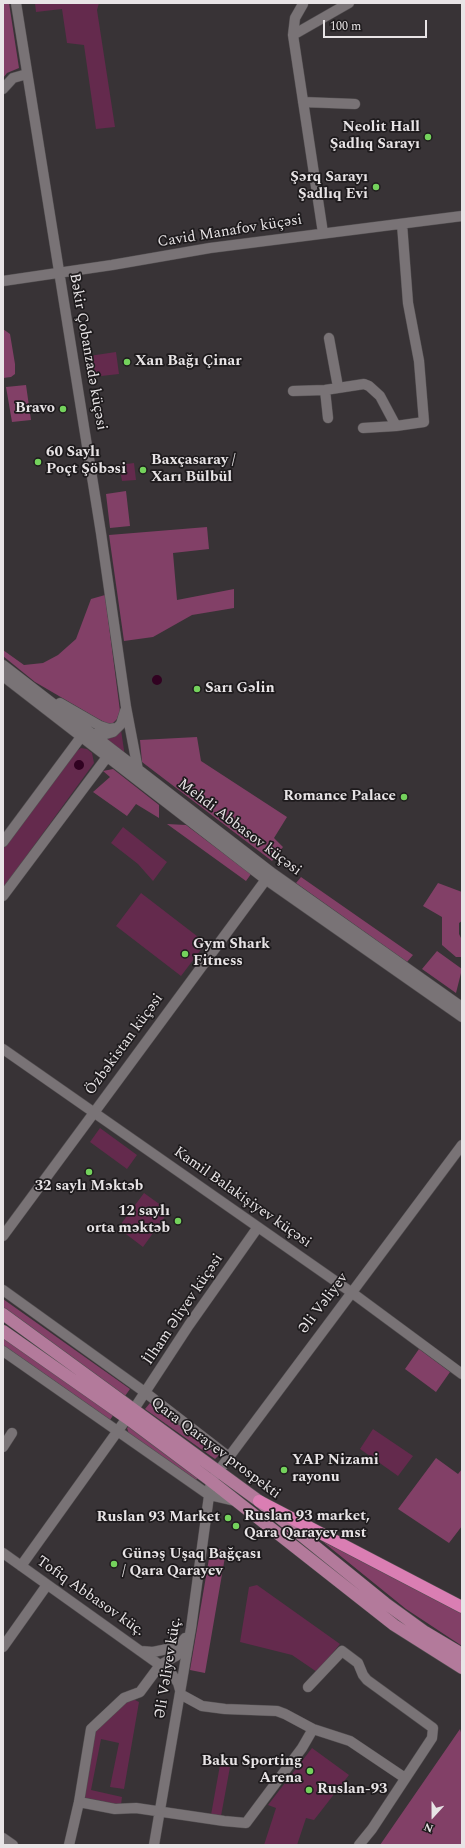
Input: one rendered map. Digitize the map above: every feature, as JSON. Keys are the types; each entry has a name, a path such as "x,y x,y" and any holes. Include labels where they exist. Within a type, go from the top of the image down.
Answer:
{"highway":[{"path":"259,1501 462,1607"}],"main road":[{"name":"Qara Qarayev prospekti","path":"3,1314 130,1414 211,1481 398,1620"},
{"name":"Qara Qarayev prospekti","path":"3,1331 218,1471 259,1501 398,1620"},
{"path":"398,1620 462,1654"},
{"path":"398,1620 448,1660 462,1669"}],"street":[{"name":"Bəkir Çobanzadə küçəsi","path":"16,3 102,533 126,707"},
{"path":"293,35 349,3"},
{"path":"303,4 295,18 293,35 323,233"},
{"path":"3,89 13,78 27,74"},
{"path":"303,102 355,104"},
{"name":"Cavid Manafov küçəsi","path":"3,281 210,248 462,216"},
{"path":"363,428 396,426 424,422 419,361 408,303 402,224"},
{"path":"329,338 338,388"},
{"path":"293,391 325,390 364,384 369,386 380,396 396,426"},
{"path":"325,390 328,418"},
{"path":"3,665 130,764"},
{"name":"Mehdi Abbasov küçəsi","path":"3,676 107,757 134,773 268,875 462,1017"},
{"path":"25,682 100,726 112,729 119,726"},
{"path":"3,842 81,737 85,734 110,733 119,726 126,707"},
{"path":"126,707 130,764 134,773"},
{"path":"126,707 134,773"},
{"path":"3,896 107,757 109,751 108,747"},
{"name":"Mehdi Abbasov küçəsi","path":"268,875 462,1007"},
{"name":"Özbəkistan küçəsi","path":"3,1236 268,875"},
{"name":"Kamil Balakişiyev küçəsi","path":"3,1049 351,1292 462,1374"},
{"name":"Əli Vəliyev","path":"211,1481 462,1145"},
{"name":"İlham Əliyev küçəsi","path":"21,1566 146,1393 189,1325 258,1227"},
{"path":"3,1290 146,1393 229,1457"},
{"path":"3,1351 209,1495 237,1501"},
{"path":"3,1446 12,1434"},
{"name":"Əli Vəliyev küç.","path":"154,1845 191,1628 211,1481"},
{"name":"Tofiq Abbasov küç.","path":"3,1553 160,1665 176,1678 180,1692"},
{"path":"3,1647 47,1585"},
{"path":"140,1650 153,1652 172,1648 181,1643 191,1628"},
{"path":"69,1845 79,1802 91,1729 124,1698 140,1692 160,1665 176,1656 188,1642"},
{"path":"308,1687 342,1651 358,1663 367,1680 431,1725 434,1731 432,1738 406,1778 372,1829 359,1845"},
{"path":"160,1665 184,1666"},
{"path":"180,1692 202,1706 225,1709 276,1711 293,1717 313,1729 350,1741 406,1778"},
{"path":"79,1802 115,1809 136,1808 246,1823 302,1748 313,1729"},
{"path":"3,1838 13,1845"}],"shaded area":[{"path":"3,3 9,3 19,68 7,73 3,78"},
{"path":"35,3 99,3 97,10 115,127 96,129 84,45 67,43 62,9 36,12"},
{"path":"3,329 10,334 15,364 15,374 11,377 3,378"},
{"path":"116,352 119,374 92,377 89,356"},
{"path":"26,385 31,420 12,422 6,387"},
{"path":"134,463 136,480 122,481 119,465"},
{"path":"126,491 130,526 110,528 106,494"},
{"path":"207,527 209,549 173,553 177,600 234,589 234,608 192,615 153,637 124,641 109,535"},
{"path":"105,595 120,711 117,719 112,724 106,723 95,717 35,682 3,656 3,650 24,665 43,663 58,655 76,639 91,599"},
{"path":"157,675 162,680 157,685 152,680"},
{"path":"121,730 125,757 102,738"},
{"path":"197,737 201,761 287,817 274,838 283,847 272,861 142,762 140,740"},
{"path":"81,748 87,749 92,753 94,763 3,888 3,849 75,752"},
{"path":"77,760 81,760 83,761 83,769 77,770 74,767 74,763"},
{"path":"113,769 159,805 159,818 136,804 127,816 93,792 110,777 103,771"},
{"path":"167,824 186,825 251,874 246,881"},
{"path":"123,827 167,862 153,881 138,864 111,843"},
{"path":"301,877 413,955 407,962 296,883"},
{"path":"438,883 462,892 462,921 459,923 459,934 462,940 462,957 456,957 442,945 442,917 423,906"},
{"path":"141,893 206,943 181,976 116,926"},
{"path":"437,951 462,969 456,993 422,969"},
{"path":"100,1128 137,1155 127,1169 90,1142"},
{"path":"144,1193 169,1211 143,1247 118,1228"},
{"path":"3,1299 130,1389 125,1396 3,1308"},
{"path":"3,1337 114,1414 110,1420 3,1345"},
{"path":"419,1349 450,1372 436,1392 405,1369"},
{"path":"150,1403 220,1454 215,1459 145,1409"},
{"path":"130,1425 200,1476 196,1480 129,1434 127,1428"},
{"path":"373,1429 413,1456 398,1476 360,1449"},
{"path":"436,1458 458,1474 462,1469 462,1526 449,1543 398,1509"},
{"path":"322,1541 462,1612 462,1646 406,1609"},
{"path":"211,1547 226,1551 205,1673 190,1670"},
{"path":"257,1585 340,1644 317,1672 292,1655 240,1642 249,1587"},
{"path":"133,1699 139,1702 124,1789 110,1787 119,1743 101,1739 91,1790 122,1797 121,1805 82,1797 95,1731 124,1703"},
{"path":"460,1729 462,1736 462,1845 380,1845"},
{"name":"Ruslan-93","path":"312,1748 349,1775 314,1820 306,1818 297,1845 264,1845 276,1808 268,1805"},
{"path":"220,1765 230,1767 221,1816 211,1815"}],"place":[{"name":"Neolit Hall Şadlıq Sarayı","path":"428,137"},
{"name":"Şərq Sarayı Şadlıq Evi","path":"376,187"},
{"name":"Xan Bağı Çinar","path":"127,362"},
{"name":"Bravo","path":"63,409"},
{"name":"60 Saylı Poçt Şöbəsi","path":"38,462"},
{"name":"Baxçasaray / Xarı Bülbül","path":"143,470"},
{"name":"Sarı Gəlin","path":"197,689"},
{"name":"Romance Palace","path":"404,797"},
{"name":"Gym Shark Fitness","path":"185,954"},
{"name":"32 saylı Məktəb","path":"89,1172"},
{"name":"12 saylı orta məktəb","path":"178,1221"},
{"name":"YAP Nizami rayonu","path":"284,1470"},
{"name":"Ruslan 93 Market","path":"228,1518"},
{"name":"Ruslan 93 market, Qara Qarayev mst","path":"236,1526"},
{"name":"Günəş Uşaq Bağçası / Qara Qarayev","path":"114,1564"},
{"name":"Baku Sporting Arena","path":"310,1771"},
{"name":"Ruslan-93","path":"309,1790"}]}
